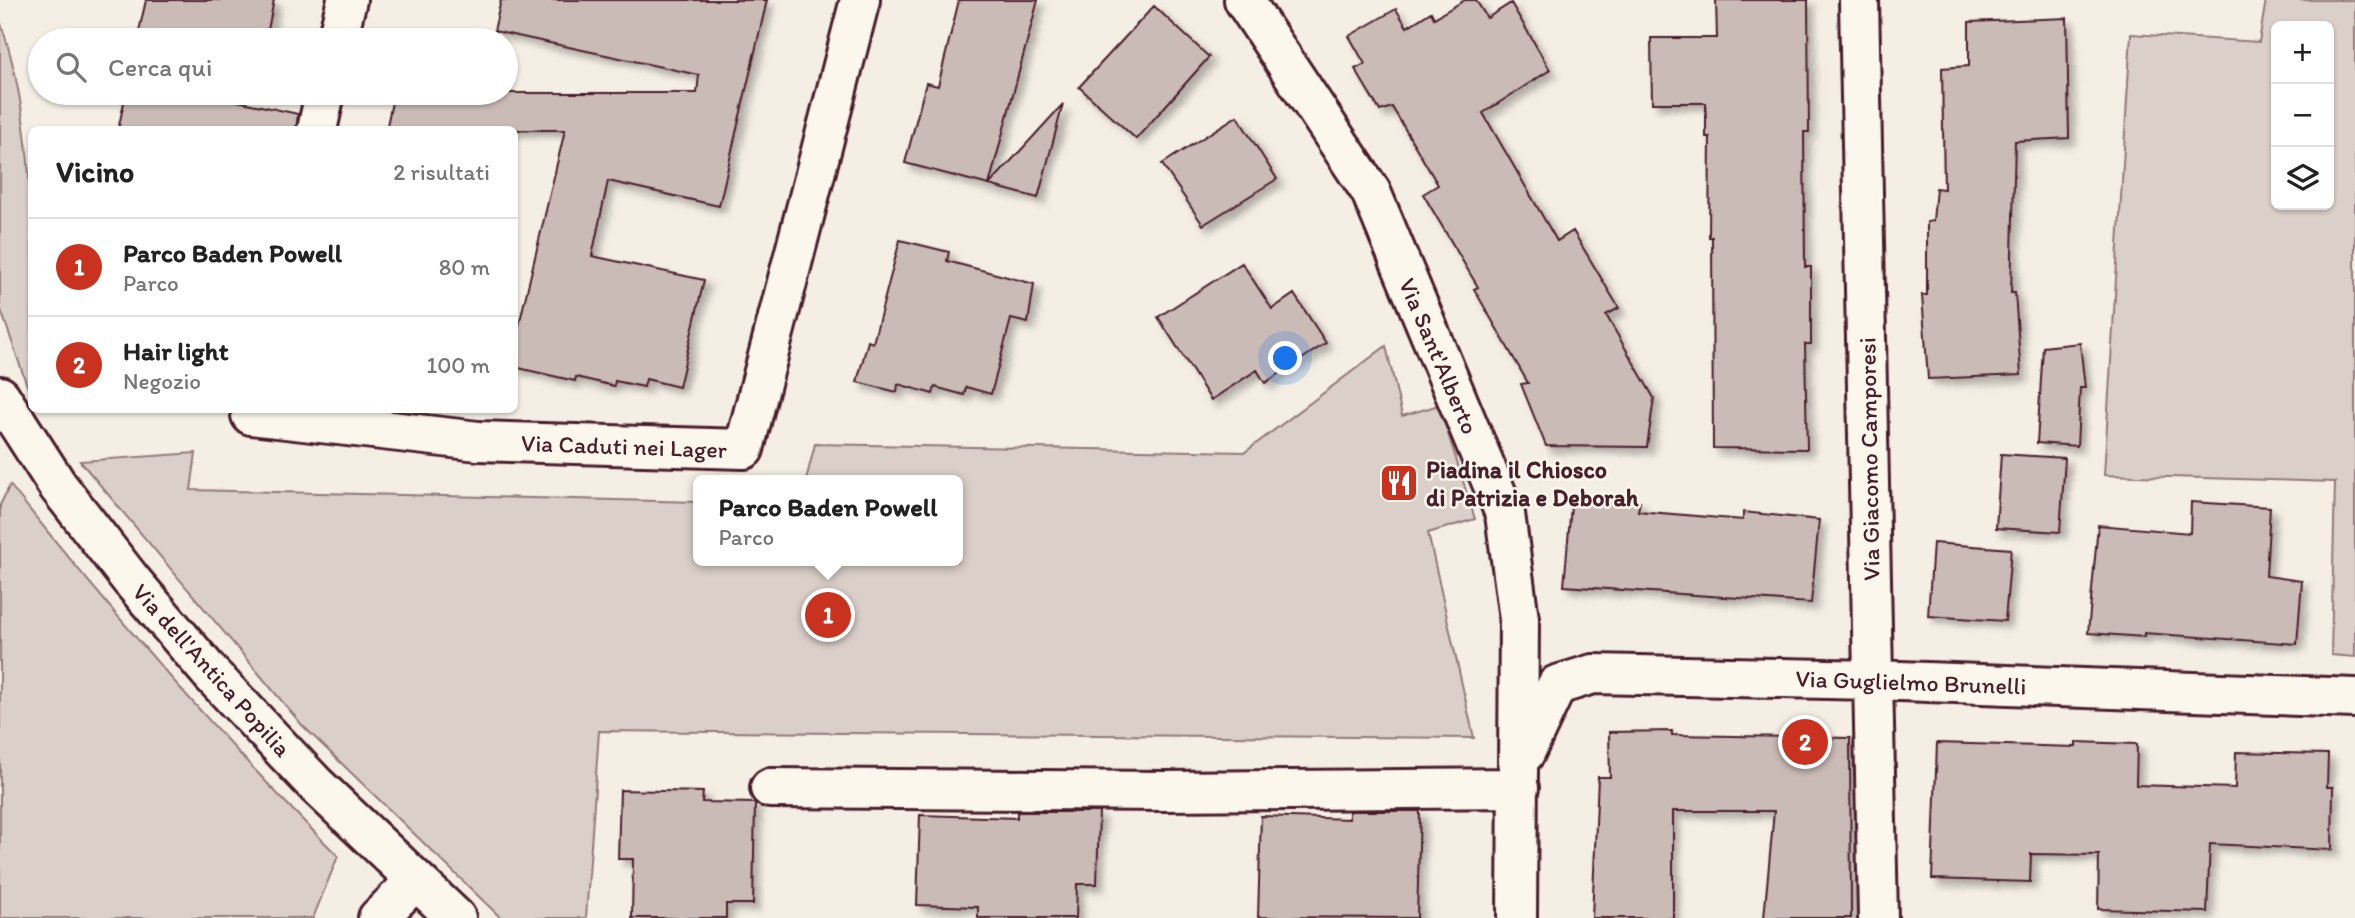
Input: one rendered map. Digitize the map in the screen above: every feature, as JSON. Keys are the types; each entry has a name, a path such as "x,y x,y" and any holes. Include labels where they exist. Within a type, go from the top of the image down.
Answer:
{"street":[{"path":"340,28 347,0"},
{"name":"Via Caduti nei Lager","path":"259,413 478,441 744,449 860,0"},
{"name":"Via Sant'Alberto","path":"1244,0 1371,192 1505,514 1519,619 1517,918"},
{"name":"Via Giacomo Camporesi","path":"1859,0 1878,918"},
{"path":"318,126 322,105"},
{"name":"Via dell'Antica Popilia","path":"0,396 58,486 131,580 212,675 316,785 456,918"},
{"name":"Via Guglielmo Brunelli","path":"1519,776 1540,716 1557,685 1593,674 1873,680 2355,698"},
{"path":"770,788 1165,791 1519,776"},
{"path":"378,918 416,880"}],"shaded area":[{"path":"2266,0 2355,0 2355,657 2331,655 2335,482 2104,475 2131,34 2259,42"},
{"path":"0,21 13,65 28,158 28,388 0,307"},
{"path":"1386,346 1402,416 1439,405 1475,519 1428,533 1474,738 599,731 586,918 501,918 302,725 80,461 196,453 191,490 693,502 693,566 963,566 963,475 807,475 815,444 1245,452"},
{"path":"10,485 169,675 251,766 338,856 313,918 0,918 0,505"}],"building":[{"path":"146,0 274,0 268,28 140,28"},
{"path":"501,0 767,0 719,206 608,181 592,256 704,280 679,387 646,379 644,387 615,381 614,386 576,377 575,381 518,368 518,329 565,130 518,130 518,126 387,126 391,105 518,105 518,93 697,93 699,75 518,36 518,28 495,28"},
{"path":"959,0 1038,0 989,185 905,163 926,83 938,86"},
{"path":"1465,0 1476,0 1487,18 1511,3 1550,70 1483,113 1557,241 1573,231 1619,308 1606,315 1654,398 1647,447 1546,446 1521,384 1528,383 1474,289 1478,287 1423,194 1438,185 1392,107 1380,111 1355,69 1365,64 1349,36 1396,9 1407,27 1431,12 1434,18"},
{"path":"1716,0 1808,0 1809,132 1804,132 1805,267 1811,267 1811,344 1805,344 1807,449 1713,448 1710,137 1706,137 1706,103 1652,103 1651,38 1717,38"},
{"path":"1154,6 1209,57 1136,139 1079,87"},
{"path":"2067,18 2069,138 2015,141 2011,293 2015,293 2021,375 1928,379 1922,295 1927,295 1927,222 1933,221 1936,188 1944,189 1942,68 1969,66 1969,22"},
{"path":"1063,104 1038,198 989,185"},
{"path":"123,105 256,105 298,114 296,126 119,126"},
{"path":"1237,116 1277,179 1203,225 1162,164"},
{"path":"900,240 949,252 947,261 1034,284 1028,323 1011,319 991,394 966,387 964,395 935,387 933,394 898,384 897,392 857,382 868,341 873,343"},
{"path":"1242,263 1272,309 1294,294 1326,343 1265,383 1257,370 1211,400 1158,317"},
{"path":"2080,343 2085,388 2080,388 2077,446 2037,443 2043,347"},
{"path":"2001,454 2065,458 2060,532 1996,528"},
{"path":"1572,495 1640,502 1638,511 1743,520 1743,512 1819,520 1811,603 1564,586"},
{"path":"2191,502 2270,507 2266,576 2302,581 2297,644 2144,633 2144,637 2088,633 2098,525 2190,533"},
{"path":"1933,543 2011,549 2005,621 1928,616"},
{"path":"1672,731 1672,735 1850,738 1851,918 1764,918 1774,811 1673,811 1673,918 1592,918 1598,777 1610,777 1609,732"},
{"path":"2076,742 2137,744 2136,785 2235,788 2236,752 2328,754 2327,787 2333,787 2332,850 2210,844 2207,912 2098,909 2099,855 2031,854 2030,882 1932,879 1937,743 2076,747"},
{"path":"620,790 703,792 702,802 755,803 753,904 726,904 726,918 632,918 633,859 618,859"},
{"path":"1349,811 1420,811 1417,918 1258,917 1261,816 1349,819"},
{"path":"1017,812 1099,812 1097,884 1077,884 1076,918 978,918 978,907 917,905 920,815 1017,818"}],"place":[{"name":"Piadina il Chiosco di Patrizia e Deborah","path":"1399,483"},
{"name":"Parco Baden Powell","path":"828,615"},
{"name":"Hair light","path":"1805,742"}]}
